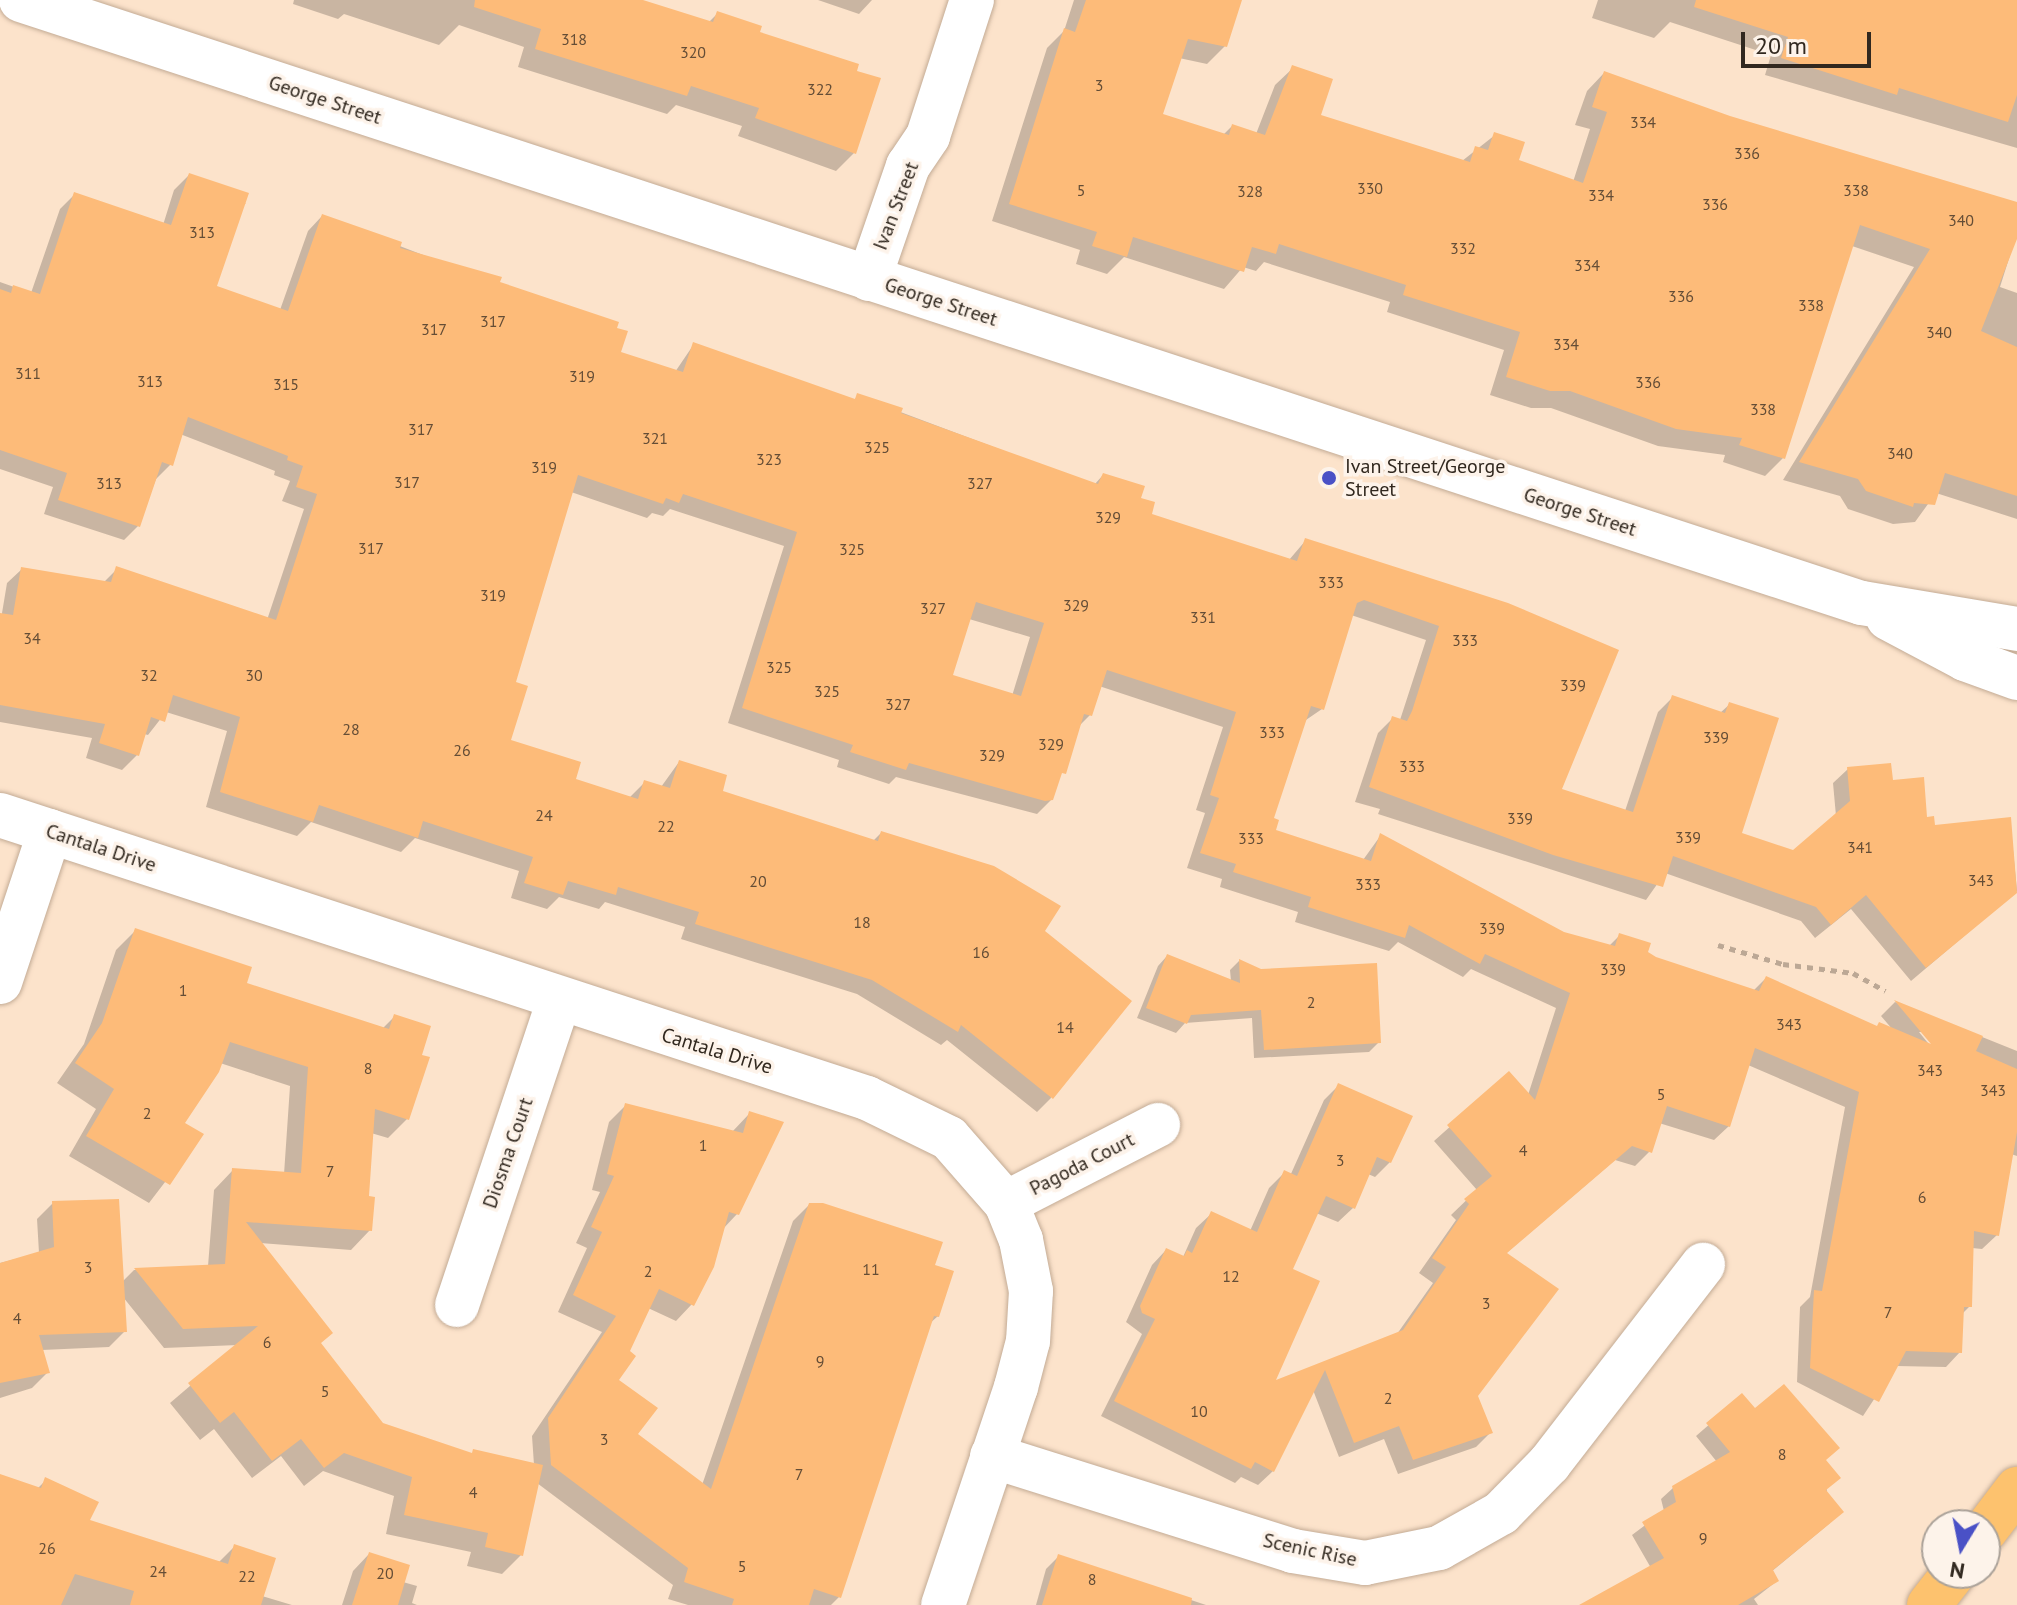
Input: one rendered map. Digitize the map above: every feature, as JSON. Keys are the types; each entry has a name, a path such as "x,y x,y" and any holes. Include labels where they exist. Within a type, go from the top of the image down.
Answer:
{"main road":[{"path":"2001,1510 2017,1489"},
{"path":"1929,1605 1942,1589"}],"street":[{"name":"George Street","path":"21,0 1862,603 2017,629"},
{"name":"Ivan Street","path":"882,283 908,166 928,136 972,0"},
{"name":"George Street","path":"1862,603 1965,659 2017,678"},
{"name":"Cantala Drive","path":"0,815 910,1115 949,1138 1006,1203 1021,1240 1030,1303 1020,1372 943,1605"},
{"path":"0,982 50,831"},
{"name":"Diosma Court","path":"457,1305 559,1001"},
{"name":"Pagoda Court","path":"1006,1203 1158,1125"},
{"name":"Scenic Rise","path":"992,1456 1293,1551 1365,1563 1439,1548 1501,1513 1549,1464 1703,1265"}],"path":[{"path":"1718,945 1783,964 1853,973 1885,991"}],"building":[{"path":"475,0 643,0 713,22 717,11 762,26 760,32 859,64 857,71 881,78 856,154 755,118 759,108 691,86 687,96 535,49 541,29 474,7"},
{"path":"1086,0 1242,0 1227,47 1188,39 1163,114 1229,135 1232,124 1265,135 1292,65 1333,79 1321,115 1470,162 1475,146 1488,150 1494,132 1525,142 1519,160 1583,183 1607,112 1592,107 1604,71 1730,116 2017,202 2017,239 1981,331 2017,347 2017,496 1945,473 1935,505 1914,503 1913,507 1866,491 1858,479 1799,462 1930,249 1860,225 1785,459 1739,445 1742,438 1676,429 1570,391 1550,391 1506,377 1520,332 1403,295 1406,285 1279,244 1276,254 1252,247 1244,272 1133,237 1127,257 1092,246 1097,232 1009,204 1064,28 1075,32"},
{"path":"1696,0 2017,0 2017,95 2008,122 1899,88 1897,95 1781,58 1788,37 1694,7"},
{"path":"189,173 249,193 217,286 288,311 322,214 402,242 400,248 502,277 500,282 619,322 617,328 628,331 621,352 683,372 693,342 855,399 857,393 903,408 901,413 1098,484 1103,473 1145,486 1141,498 1155,502 1152,514 1297,561 1305,538 1508,603 1619,650 1562,789 1633,812 1672,695 1725,713 1729,702 1779,718 1742,833 1793,850 1850,801 1847,767 1891,763 1893,780 1924,777 1927,817 1934,816 1935,825 2011,817 2017,893 1926,968 1866,895 1831,925 1816,907 1673,856 1663,887 1553,855 1369,787 1392,716 1407,721 1412,711 1439,626 1364,600 1357,603 1324,710 1311,706 1274,818 1279,820 1276,830 1371,861 1380,833 1564,932 1615,946 1619,933 1651,943 1648,952 1656,957 1759,991 1766,976 1877,1026 1879,1022 1931,1044 1894,1000 1983,1036 1976,1051 2017,1069 2017,1132 1999,1236 1974,1231 1972,1307 1964,1307 1962,1353 1906,1351 1879,1402 1810,1368 1814,1290 1822,1291 1859,1092 1755,1048 1730,1127 1667,1106 1652,1153 1632,1146 1507,1253 1559,1289 1478,1396 1493,1433 1413,1460 1399,1426 1354,1443 1325,1370 1274,1472 1255,1462 1251,1469 1114,1401 1155,1319 1142,1313 1140,1306 1166,1248 1184,1256 1187,1250 1192,1253 1211,1211 1257,1232 1284,1170 1297,1176 1338,1083 1413,1116 1391,1163 1377,1157 1355,1209 1326,1196 1293,1269 1320,1281 1276,1380 1403,1330 1446,1267 1432,1258 1469,1204 1464,1199 1492,1176 1447,1125 1509,1071 1535,1100 1570,993 1485,954 1480,964 1409,925 1405,938 1308,907 1311,897 1233,872 1236,864 1200,853 1219,798 1210,795 1236,712 1107,670 1092,716 1084,714 1066,774 1062,773 1053,800 1045,801 909,763 906,770 850,752 853,745 742,708 797,532 683,494 679,503 666,498 663,504 578,475 516,682 528,686 511,740 581,762 576,779 638,799 644,780 670,788 679,760 727,775 723,791 878,841 881,831 994,866 1061,906 1045,931 1132,1001 1053,1099 961,1025 958,1032 872,980 695,924 699,912 618,887 616,895 568,881 563,895 524,883 533,857 423,821 418,838 319,805 313,822 220,792 240,717 173,695 165,722 151,717 139,756 99,743 105,724 0,705 0,613 13,615 21,567 111,582 116,566 276,620 317,494 296,487 303,466 287,460 288,456 188,417 173,466 162,462 140,527 58,500 67,473 0,450 0,289 11,293 13,285 40,294 74,192 171,225","holes":["976,602 1044,623 1021,696 953,675"]},
{"path":"135,928 252,967 247,983 389,1029 394,1014 431,1026 422,1055 430,1057 409,1120 375,1109 369,1196 375,1197 372,1231 246,1222 333,1333 321,1343 383,1423 472,1453 473,1449 543,1465 523,1556 485,1547 488,1533 404,1515 412,1477 344,1453 324,1468 301,1439 272,1461 234,1412 220,1423 188,1383 258,1326 183,1329 134,1268 225,1264 232,1168 301,1173 308,1067 230,1042 219,1072 185,1123 204,1134 170,1185 86,1136 114,1089 75,1063 102,1023"},
{"path":"1167,954 1240,983 1239,959 1261,969 1377,963 1381,1043 1264,1050 1261,1010 1191,1015 1187,1024 1146,1008"},
{"path":"625,1103 743,1133 749,1111 784,1122 739,1215 729,1212 714,1267 694,1306 659,1289 630,1351 636,1356 619,1380 658,1408 638,1434 711,1489 809,1203 823,1203 943,1242 935,1265 954,1271 939,1317 934,1316 841,1598 814,1589 809,1605 732,1605 734,1599 684,1582 688,1568 551,1465 548,1418 616,1316 573,1295 602,1232 591,1227 614,1176 607,1174"},
{"path":"119,1199 127,1332 39,1335 50,1373 0,1383 0,1263 54,1247 52,1201"},
{"path":"1784,1384 1840,1448 1826,1460 1841,1478 1826,1490 1844,1512 1773,1570 1779,1581 1738,1605 1579,1605 1664,1558 1642,1522 1676,1502 1672,1486 1730,1452 1706,1423 1742,1393 1755,1408"},
{"path":"0,1474 41,1488 45,1477 99,1502 90,1520 228,1564 234,1544 276,1558 261,1605 130,1605 134,1591 75,1574 61,1605 0,1605"},
{"path":"369,1552 410,1565 398,1605 352,1605"},
{"path":"1058,1554 1192,1598 1191,1605 1042,1605"}],"place":[{"name":"Ivan Street/George Street","path":"1329,478"}]}
